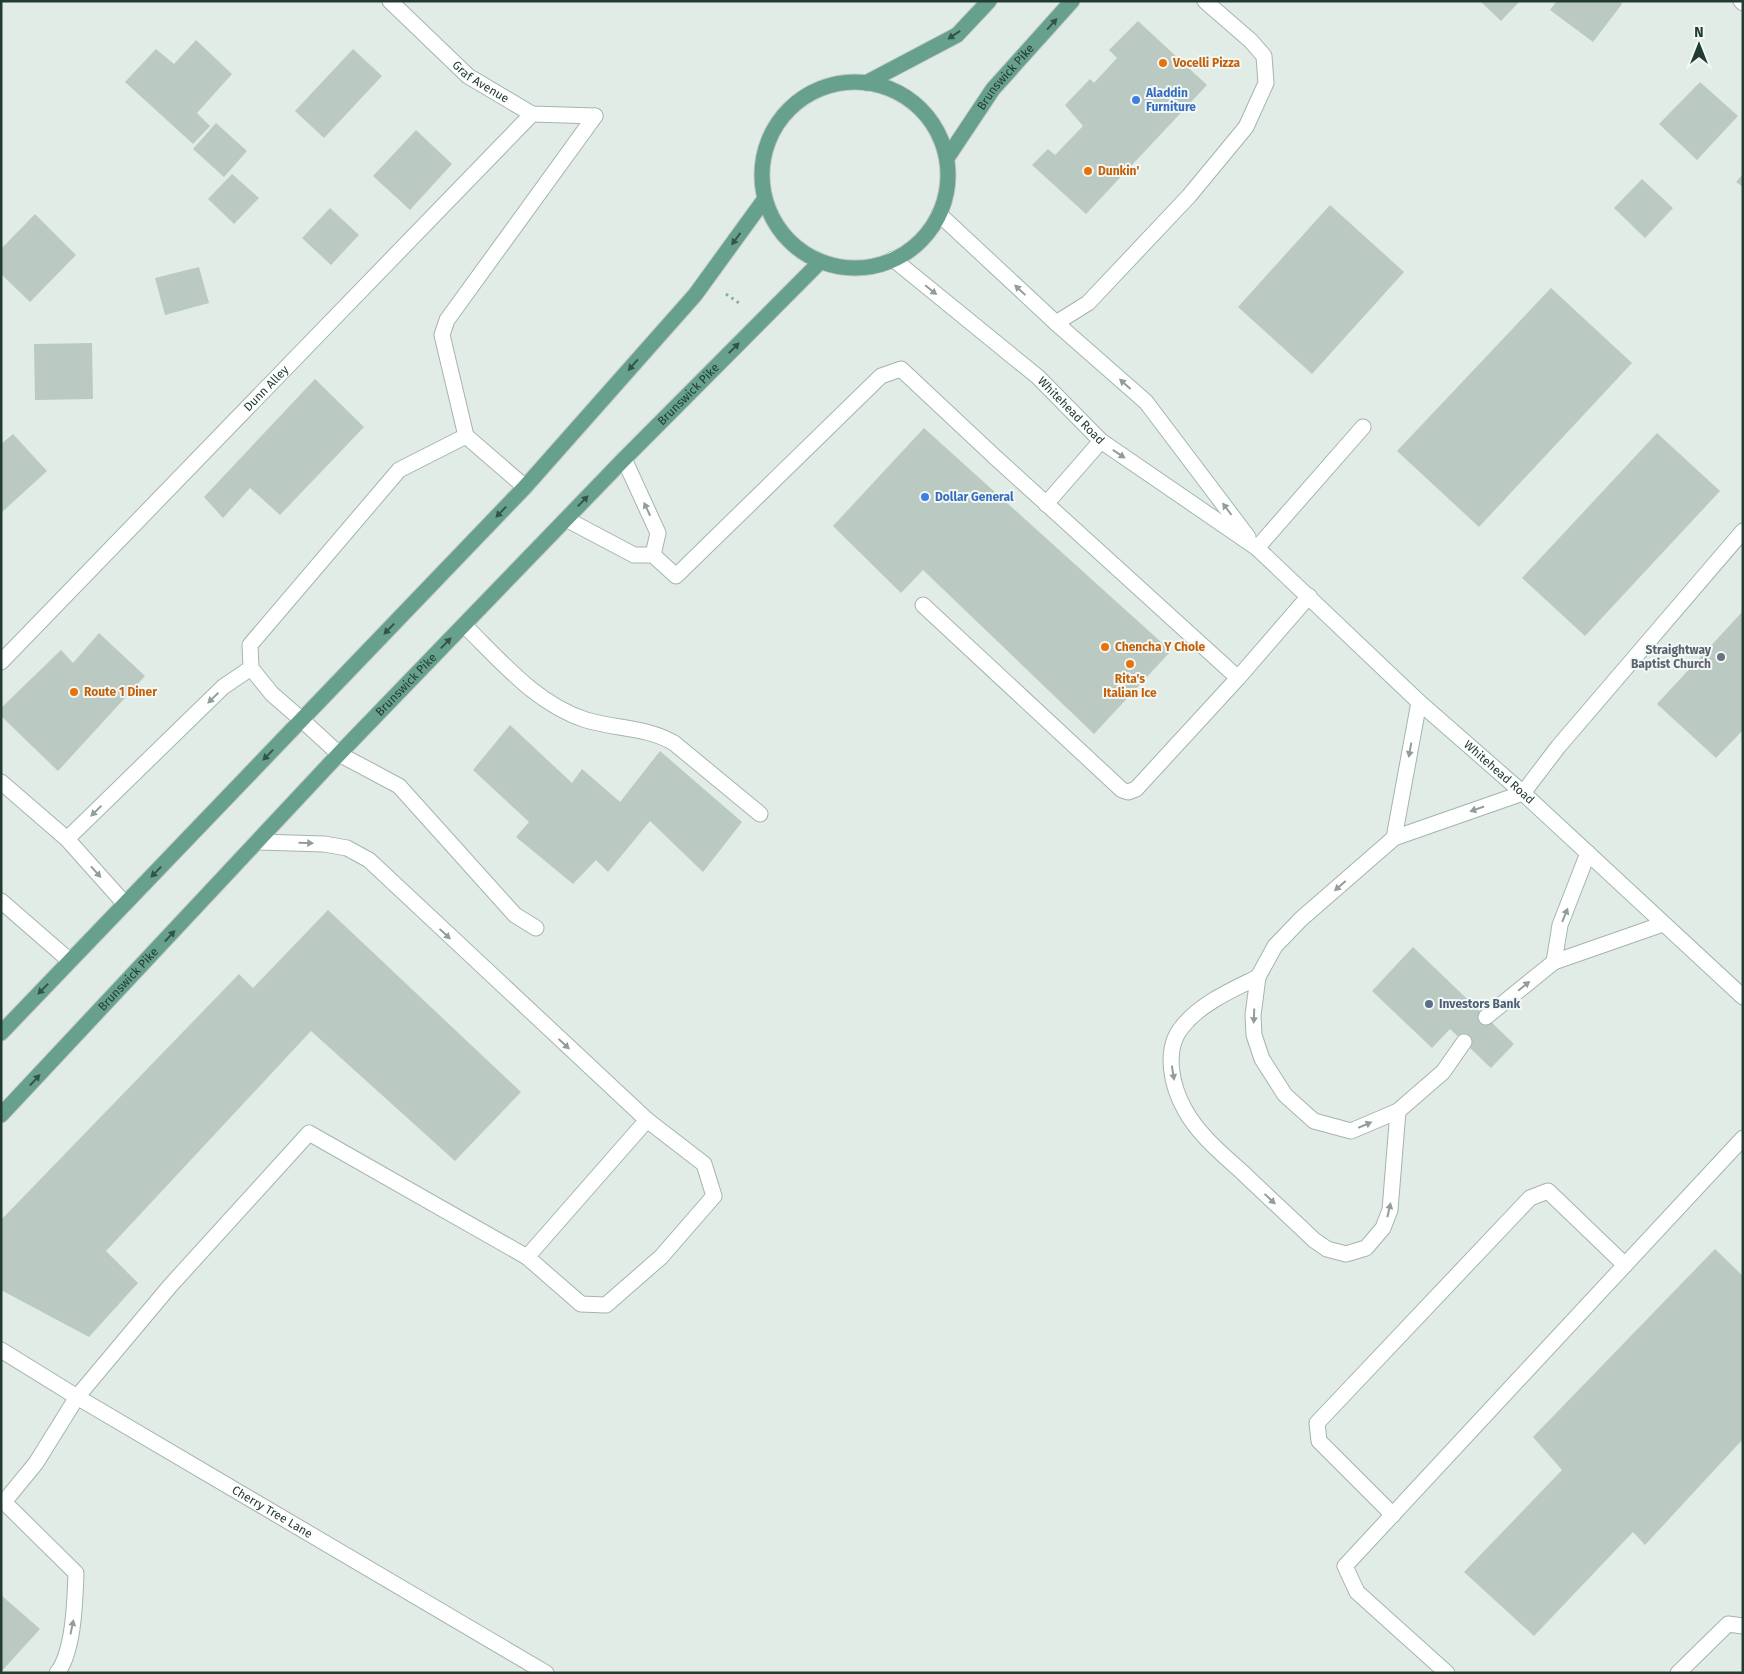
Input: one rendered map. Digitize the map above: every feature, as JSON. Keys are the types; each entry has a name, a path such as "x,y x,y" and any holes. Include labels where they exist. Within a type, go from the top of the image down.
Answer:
{"main road":[{"name":"Graf Avenue","path":"390,1 468,76 532,114 595,116 448,320 442,334 466,436"},
{"path":"866,83 957,35 989,1"},
{"name":"Brunswick Pike","path":"947,158 993,89 1072,1"},
{"path":"1056,323 1088,304 1188,196 1246,127 1266,83 1264,56 1251,41 1205,1"},
{"path":"866,83 889,89 910,98 930,115 940,134 947,158 946,187 938,214 920,241 893,259 880,265 854,269 819,263 793,246 764,200 761,177 764,155 772,133 785,114 802,99 823,89 845,84 866,83"},
{"name":"Dunn Alley","path":"1,662 532,114"},
{"path":"1,1033 525,487 695,295 764,200"},
{"name":"Whitehead Road","path":"938,214 1056,323 1146,402 1257,548"},
{"name":"Whitehead Road","path":"893,259 1038,377 1101,441 1257,548 1310,596 1419,702 1523,793 1663,924 1740,989"},
{"name":"Brunswick Pike","path":"1,1115 339,754 624,459 819,263"},
{"path":"566,519 634,555 653,555 676,576 881,376 901,369 1046,504 1238,678"},
{"path":"1257,548 1362,427"},
{"path":"525,487 466,436 399,470 250,645 251,668 272,694 339,754 399,786 515,915 536,928"},
{"path":"1046,504 1101,441"},
{"path":"624,459 658,533 653,555"},
{"path":"1464,1042 1443,1072 1398,1111 1351,1131 1314,1121 1285,1095 1262,1059 1254,1035 1253,1015 1258,977 1275,946 1301,919 1394,838 1523,793 1558,746 1743,531"},
{"path":"923,604 1122,790 1128,792 1136,789 1310,596"},
{"path":"464,625 526,686 556,707 586,720 658,734 674,743 760,814"},
{"path":"67,839 224,687 251,668"},
{"path":"1394,838 1419,702"},
{"path":"1,782 67,839 125,904"},
{"path":"57,1673 63,1665 75,1610 76,1573 2,1502 36,1463 77,1397 170,1286 309,1133 528,1257 581,1304 606,1305 667,1250 714,1196 704,1164 647,1120 369,860 347,848 324,844 258,842"},
{"path":"1554,962 1560,925 1588,853"},
{"path":"4,908 70,961"},
{"path":"1486,1016 1554,962 1663,924"},
{"path":"1258,977 1213,1001 1182,1026 1175,1039 1172,1052 1172,1070 1176,1090 1185,1111 1213,1145 1314,1240 1328,1249 1346,1254 1366,1248 1383,1228 1390,1210 1398,1111"},
{"path":"528,1257 647,1120"},
{"path":"1447,1673 1357,1592 1346,1566 1743,1138"},
{"path":"1393,1515 1319,1442 1317,1423 1530,1198 1548,1191 1625,1265"},
{"name":"Cherry Tree Lane","path":"1,1350 77,1397 546,1673"},
{"path":"1678,1673 1728,1624 1743,1626"}],"path":[{"path":"726,294 742,305"}],"building":[{"path":"1480,1 1520,1 1501,21"},
{"path":"1557,1 1619,1 1622,4 1593,42 1550,10"},
{"path":"1138,21 1207,85 1086,214 1032,165 1048,149 1055,155 1083,126 1065,105 1090,79 1094,83 1117,58 1109,50"},
{"path":"196,40 232,74 197,113 210,126 193,144 125,82 156,49 174,64"},
{"path":"353,49 382,76 324,138 295,111"},
{"path":"1700,82 1738,116 1697,160 1659,124"},
{"path":"216,123 247,151 224,177 193,149"},
{"path":"416,130 452,164 410,210 373,176"},
{"path":"232,174 259,198 234,224 208,199"},
{"path":"1743,174 1743,187 1736,182"},
{"path":"1642,179 1673,208 1645,238 1614,208"},
{"path":"1330,205 1404,272 1312,374 1238,307"},
{"path":"330,208 359,235 331,265 302,238"},
{"path":"35,214 76,255 30,302 1,274 1,249"},
{"path":"199,267 209,303 165,315 155,278"},
{"path":"1551,288 1632,363 1479,527 1397,451"},
{"path":"92,343 93,399 35,400 34,344"},
{"path":"315,379 364,427 280,515 250,488 223,518 204,497"},
{"path":"924,428 1171,651 1094,734 923,570 901,593 833,526"},
{"path":"1657,433 1720,491 1585,636 1522,578"},
{"path":"13,434 47,471 1,513 1,444"},
{"name":"Straightway Baptist Church","path":"1743,611 1743,730 1716,758 1657,704"},
{"name":"Route 1 Diner","path":"99,633 145,676 58,771 1,716 1,708 61,650 73,663"},
{"path":"510,725 572,783 582,769 620,802 660,751 742,822 703,872 650,821 608,872 596,860 573,884 516,837 529,822 473,770"},
{"path":"328,910 521,1092 455,1161 311,1031 106,1251 138,1283 89,1337 1,1290 1,1220 239,974 253,988"},
{"name":"Investors Bank","path":"1413,947 1514,1044 1491,1068 1450,1029 1432,1048 1372,991"},
{"path":"1715,1249 1743,1276 1743,1439 1645,1545 1633,1532 1534,1636 1464,1572 1562,1470 1533,1437"},
{"path":"1,1595 40,1629 1,1672"}],"place":[{"name":"Vocelli Pizza","path":"1163,63"},
{"name":"Aladdin Furniture","path":"1136,100"},
{"name":"Dunkin'","path":"1088,171"},
{"name":"Dollar General","path":"925,497"},
{"name":"Chencha Y Chole","path":"1105,647"},
{"name":"Straightway Baptist Church","path":"1721,657"},
{"name":"Rita's Italian Ice","path":"1130,664"},
{"name":"Route 1 Diner","path":"74,692"},
{"name":"Investors Bank","path":"1429,1004"}]}
